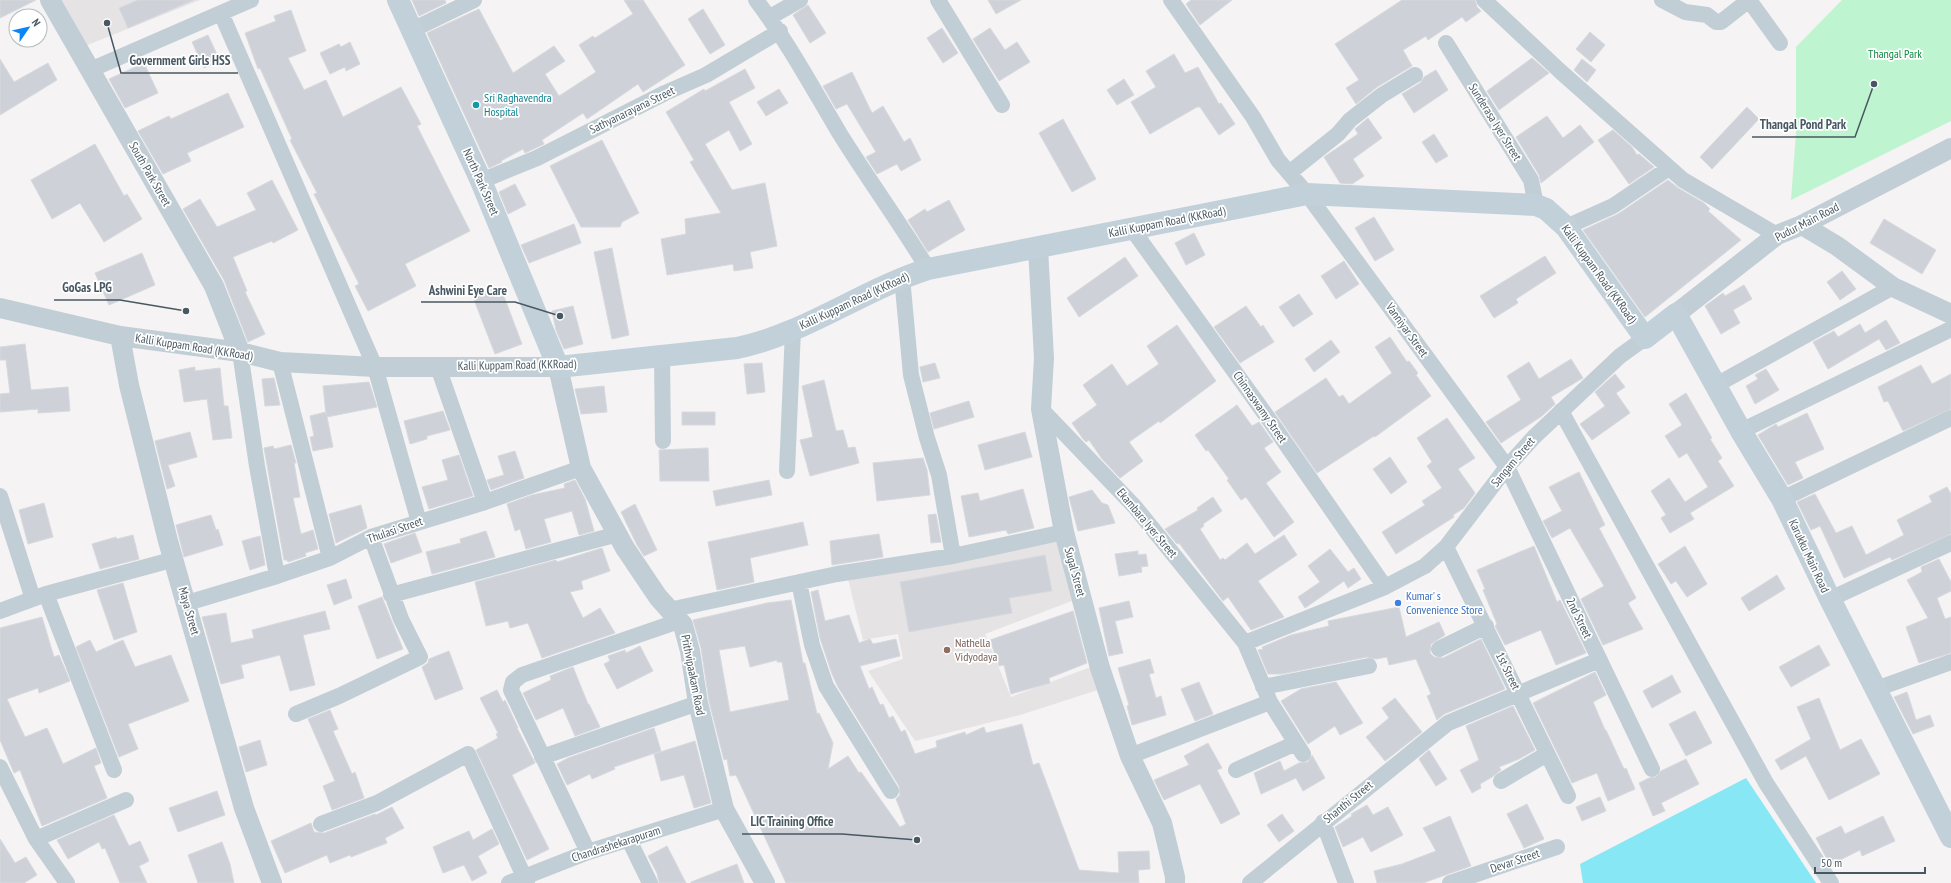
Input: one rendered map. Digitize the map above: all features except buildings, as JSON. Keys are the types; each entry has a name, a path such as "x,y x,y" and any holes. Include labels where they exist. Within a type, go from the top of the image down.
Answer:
{"main road":[{"name":"North Park Street","path":"398,0 481,181 558,367"},
{"name":"Kalli Kuppam Road (KKRoad)","path":"558,367 737,348 760,343 793,330 902,277 928,269 1132,230 1307,194 1536,205 1546,209 1566,227 1646,338"},
{"path":"1646,338 1676,314"},
{"name":"Karukku Main Road","path":"1676,314 1742,432 1782,498 1830,599 1948,826"}],"street":[{"name":"South Park Street","path":"50,0 214,286 240,352"},
{"path":"90,70 251,0"},
{"path":"412,30 474,0"},
{"path":"756,0 780,31 800,68 871,184 928,269"},
{"path":"770,17 800,0"},
{"path":"938,0 1002,105"},
{"name":"Vanniyar Street","path":"1171,0 1254,117 1278,160 1307,194 1507,467"},
{"path":"1484,0 1561,72 1683,180 1777,235"},
{"path":"1662,0 1685,12 1707,15 1716,22 1721,22 1749,0 1780,43"},
{"path":"221,13 375,367 419,522"},
{"name":"Sathyanarayana Street","path":"481,181 536,158 658,96 706,75 780,31"},
{"name":"Sunderasa Iyer Street","path":"1446,44 1531,180 1536,205"},
{"path":"1289,173 1338,134 1350,120 1382,95 1415,76"},
{"name":"Pudur Main Road","path":"1676,314 1777,235 1802,225 1951,148"},
{"path":"1566,227 1612,206 1669,168"},
{"path":"1802,225 1836,246 1894,287 1951,314"},
{"name":"Chinnaswamy Street","path":"1132,230 1268,418 1385,587"},
{"name":"Sugal Street","path":"1038,248 1044,358 1041,409 1064,532 1100,668 1130,756 1162,823 1175,877 1174,883"},
{"path":"902,277 911,375 927,438 939,475 953,556"},
{"path":"1716,385 1894,287"},
{"name":"Kalli Kuppam Road (KKRoad)","path":"0,308 120,336 240,352 280,362 375,367 558,367"},
{"path":"1742,432 1951,329"},
{"path":"787,471 793,330"},
{"name":"Maya Street","path":"120,336 131,393 168,541 187,603 244,808 272,883"},
{"name":"Sangam Street","path":"1245,643 1385,587 1425,566 1446,547 1507,467 1534,437 1620,356 1646,338"},
{"path":"240,352 257,466 277,576"},
{"path":"662,356 663,441"},
{"path":"280,362 330,558"},
{"path":"438,366 485,502"},
{"name":"Prithvipaakam Road","path":"558,367 581,468 625,548 658,596 683,625 690,651 698,703 724,809 765,883"},
{"name":"Ekambara Iyer Street","path":"1041,409 1135,507 1245,643 1270,702 1299,748 1236,770"},
{"path":"1561,411 1766,783 1831,883"},
{"path":"1782,498 1951,418"},
{"name":"2nd Street","path":"1507,467 1652,769"},
{"name":"Thulasi Street","path":"187,603 277,576 330,558 370,537 485,502 581,468"},
{"path":"0,496 40,597 114,770"},
{"path":"588,852 511,690 513,682 522,675 674,615 799,582 953,556 1064,532"},
{"path":"391,595 618,534"},
{"path":"296,714 339,696 420,657 391,595 370,537"},
{"path":"1830,599 1951,543"},
{"name":"1st Street","path":"1446,547 1568,796"},
{"path":"0,611 40,597 174,559"},
{"path":"799,582 812,645 826,686 891,791"},
{"path":"1439,649 1486,626"},
{"name":"Shanthi Street","path":"1250,883 1323,822 1448,723 1599,660"},
{"path":"1876,689 1951,662"},
{"path":"1263,687 1369,666"},
{"path":"1130,756 1270,702"},
{"path":"542,757 698,703"},
{"path":"321,824 377,803 468,754 526,880"},
{"path":"1501,781 1547,754"},
{"path":"1,771 36,839 67,883"},
{"path":"36,839 126,800"},
{"name":"Chandrashekarapuram","path":"509,883 526,880 588,852 724,809"},
{"path":"1323,822 1346,883"},
{"path":"629,840 650,883"},
{"name":"Devar Street","path":"1450,883 1556,847"}],"shaded area":[{"path":"60,0 200,0 85,46"},
{"name":"Nathella Vidyodaya","path":"1060,540 1077,599 985,634 1011,697 1096,665 1104,688 1020,715 915,741 868,671 903,659 898,634 863,640 848,579"}],"green space":[{"name":"Thangal Park","path":"1842,0 1951,0 1951,121 1791,200 1796,133 1796,47"}],"water":[{"path":"1746,778 1816,883 1583,883 1580,864"}],"place":[{"name":"Government Girls HSS","path":"107,23"},
{"name":"Thangal Pond Park","path":"1874,84"},
{"name":"Sri Raghavendra Hospital","path":"476,105"},
{"name":"GoGas LPG","path":"186,311"},
{"name":"Ashwini Eye Care","path":"560,316"},
{"name":"Kumar' s Convenience Store","path":"1398,603"},
{"name":"Nathella Vidyodaya","path":"947,650"},
{"name":"LIC Training Office","path":"917,840"}]}
